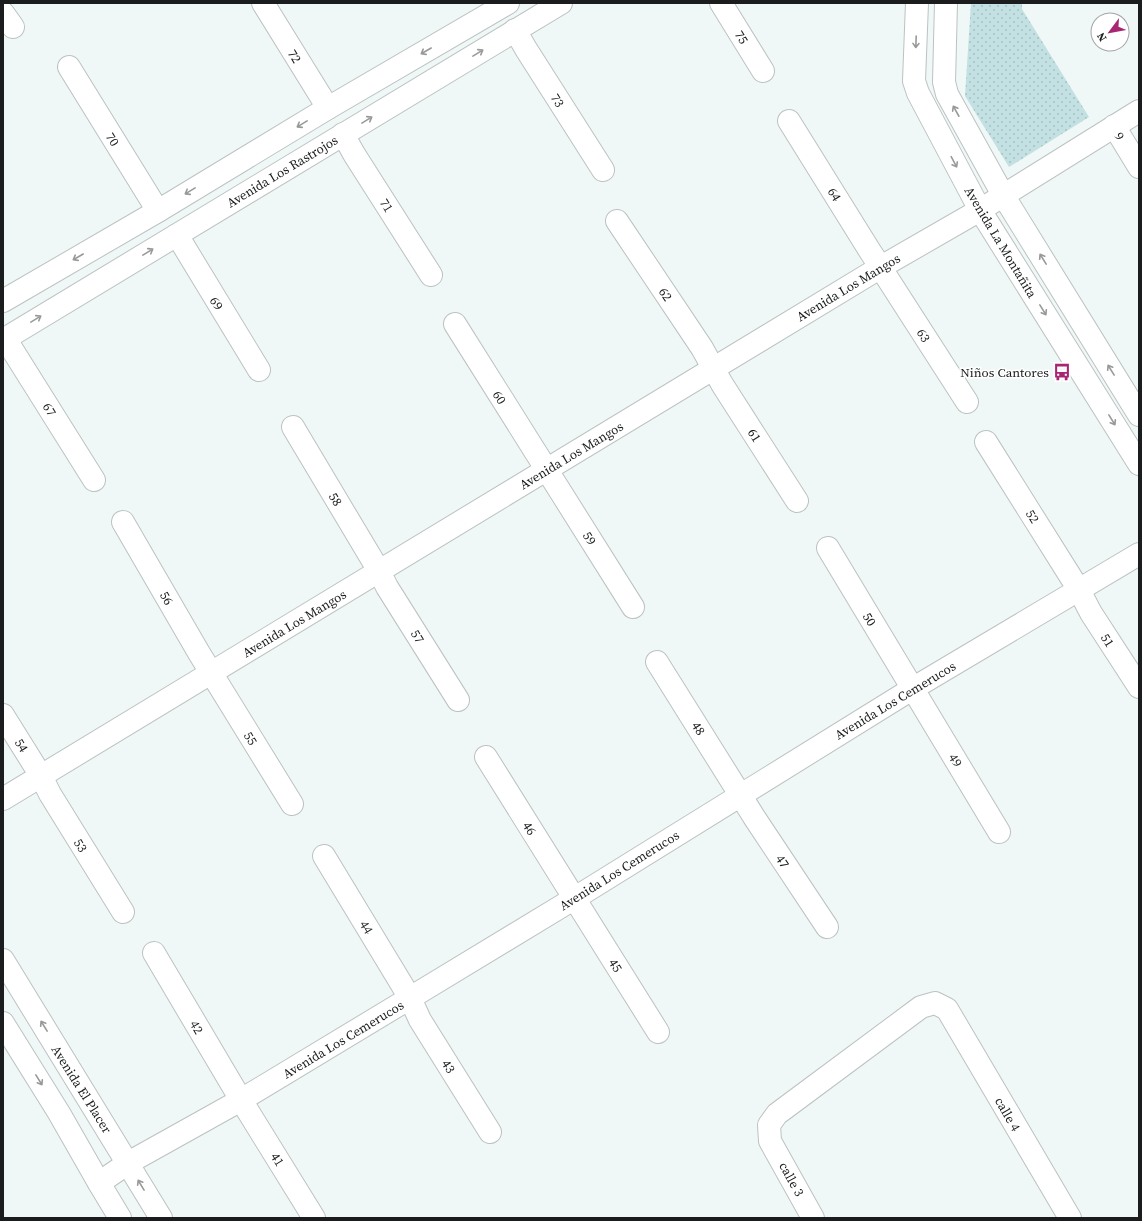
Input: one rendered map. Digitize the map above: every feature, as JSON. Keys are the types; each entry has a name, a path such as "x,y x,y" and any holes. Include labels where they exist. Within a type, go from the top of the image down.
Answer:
{"street":[{"name":"72","path":"264,3 328,108"},
{"name":"Avenida Los Rastrojos","path":"4,339 561,3"},
{"name":"75","path":"721,3 763,71"},
{"name":"Avenida La Montañita","path":"917,3 914,80 918,93 980,210 1139,464"},
{"name":"Avenida La Montañita","path":"946,3 944,82 947,94 1003,195 1139,415"},
{"path":"3,301 158,211 500,5"},
{"name":"73","path":"516,30 526,49 603,170"},
{"name":"70","path":"68,67 158,211"},
{"name":"Avenida Los Mangos","path":"3,799 713,368 881,267 980,210 1139,111"},
{"name":"64","path":"789,121 881,267"},
{"name":"9","path":"1114,126 1139,167"},
{"name":"71","path":"343,134 354,154 431,275"},
{"name":"62","path":"617,221 702,348 713,368"},
{"name":"69","path":"176,235 259,370"},
{"name":"63","path":"881,267 967,402"},
{"name":"60","path":"455,324 546,470"},
{"name":"67","path":"4,339 94,480"},
{"name":"61","path":"713,368 798,501"},
{"name":"58","path":"293,427 379,571"},
{"name":"52","path":"986,442 1079,590"},
{"name":"59","path":"546,470 633,607"},
{"name":"56","path":"123,522 212,673"},
{"name":"50","path":"828,548 912,689"},
{"name":"Avenida Los Cemerucos","path":"99,1183 128,1163 241,1100 410,998 575,898 740,794 912,689 1139,554"},
{"name":"57","path":"379,571 387,587 458,700"},
{"name":"51","path":"1079,590 1091,613 1139,687"},
{"name":"48","path":"657,662 740,794"},
{"name":"55","path":"212,673 292,804"},
{"name":"49","path":"912,689 999,832"},
{"name":"54","path":"3,715 41,776"},
{"name":"46","path":"486,757 575,898"},
{"name":"53","path":"41,776 50,794 124,912"},
{"name":"47","path":"740,794 827,927"},
{"name":"44","path":"324,856 410,998"},
{"name":"45","path":"575,898 658,1032"},
{"name":"42","path":"154,953 241,1100"},
{"name":"Avenida El Placer","path":"3,960 161,1218"},
{"name":"43","path":"410,998 420,1020 490,1132"},
{"name":"calle 3","path":"813,1218 770,1140 769,1125 777,1114 783,1109 921,1007 935,1003 947,1009"},
{"name":"calle 4","path":"947,1009 1070,1218"},
{"path":"3,1023 59,1113 120,1218"},
{"name":"41","path":"241,1100 314,1218"}],"shaded area":[{"path":"971,3 1022,3 1022,9 1089,117 1009,167 965,96"}],"place":[{"name":"Niños Cantores","path":"1062,372"}]}
